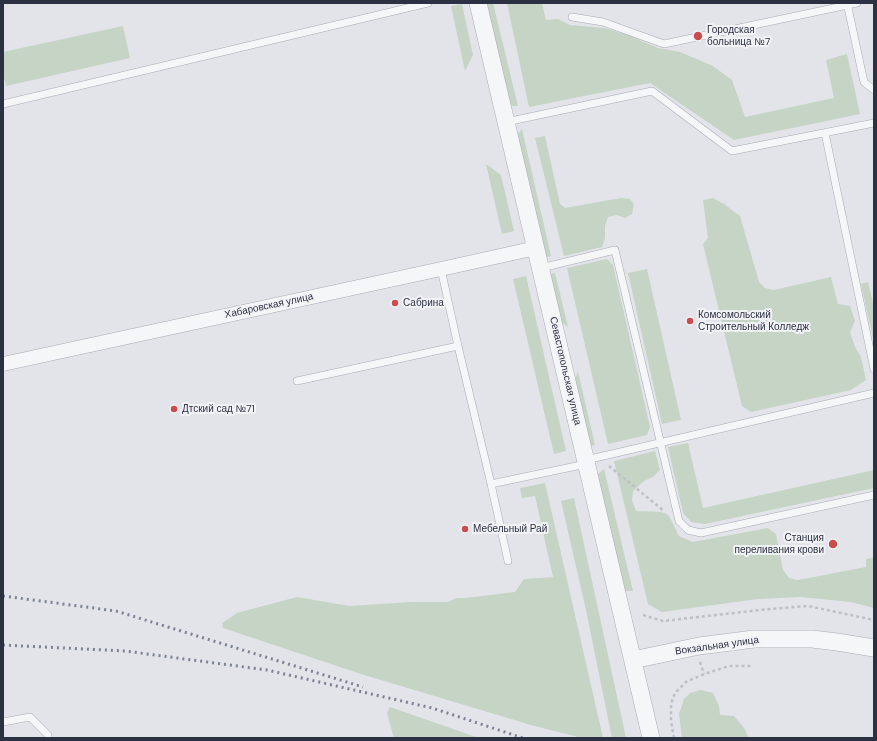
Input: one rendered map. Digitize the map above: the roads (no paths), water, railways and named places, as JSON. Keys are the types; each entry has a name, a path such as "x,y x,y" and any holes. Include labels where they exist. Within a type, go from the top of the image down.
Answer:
{"street":[{"name":"Севастопольская улица","path":"478,3 651,738"},
{"name":"Хабаровская улица","path":"3,364 536,248"},
{"name":"Вокзальная улица","path":"633,660 699,646 754,639 812,639 874,648"}],"lane":[{"path":"3,104 428,3"},
{"path":"572,17 602,22 664,44 856,3"},
{"path":"847,4 864,82 874,90"},
{"path":"506,122 652,91 732,151 874,123"},
{"path":"825,133 874,369"},
{"path":"540,268 615,250 679,521 688,530 701,533 874,495"},
{"path":"441,269 508,562"},
{"path":"296,381 458,346"},
{"path":"491,484 586,462 660,442 874,393"},
{"path":"3,722 30,717 48,735 48,738"}],"railway":[{"path":"3,596 116,611 363,687"},
{"path":"3,645 125,651 267,670 432,708 523,738"}],"place":[{"name":"Городская больница №7","path":"698,36"},
{"name":"Сабрина","path":"395,303"},
{"name":"Комсомольский Строительный Колледж","path":"690,321"},
{"name":"Дтский сад №71","path":"174,409"},
{"name":"Мебельный Рай","path":"465,529"},
{"name":"Станция переливания крови","path":"833,544"}]}
